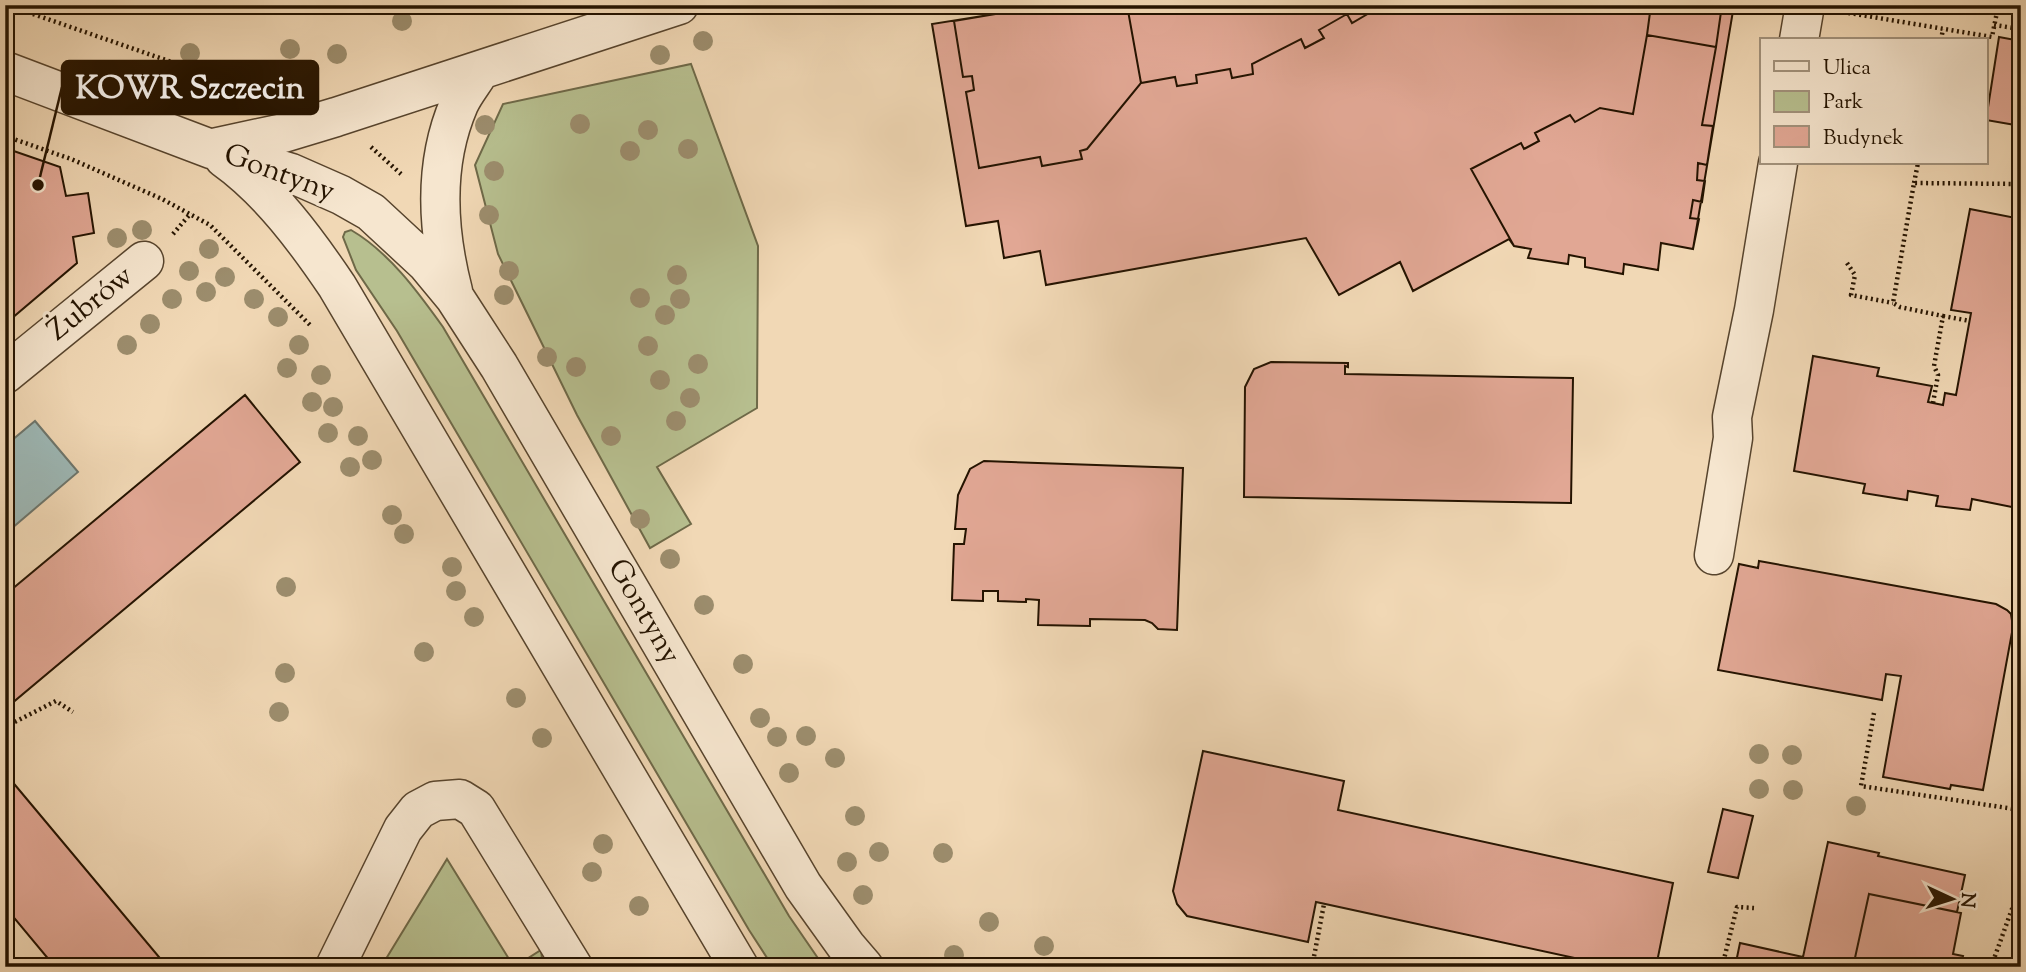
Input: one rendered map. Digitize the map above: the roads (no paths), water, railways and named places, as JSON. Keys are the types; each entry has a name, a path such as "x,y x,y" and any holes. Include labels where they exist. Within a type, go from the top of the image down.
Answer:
{"street":[{"path":"5,71 211,149 283,133 335,117 480,72 679,5"},
{"path":"1799,38 1805,5"},
{"path":"455,298 442,243 441,167 448,134 460,101 480,72"},
{"name":"Gontyny","path":"211,149 290,173 341,195 371,212 426,262 455,298 499,366 803,886 864,967"},
{"name":"Gontyny","path":"211,149 240,170 269,200 315,253 337,286 738,967"},
{"path":"1714,555 1732,438 1732,417 1754,310 1778,164"},
{"name":"Żubrów","path":"5,373 144,261"},
{"path":"335,967 402,829 418,810 435,801 460,799 476,809 573,967"}],"water":[{"path":"35,421 78,472 5,534 5,446"}],"place":[{"name":"KOWR Szczecin","path":"38,185"}]}
